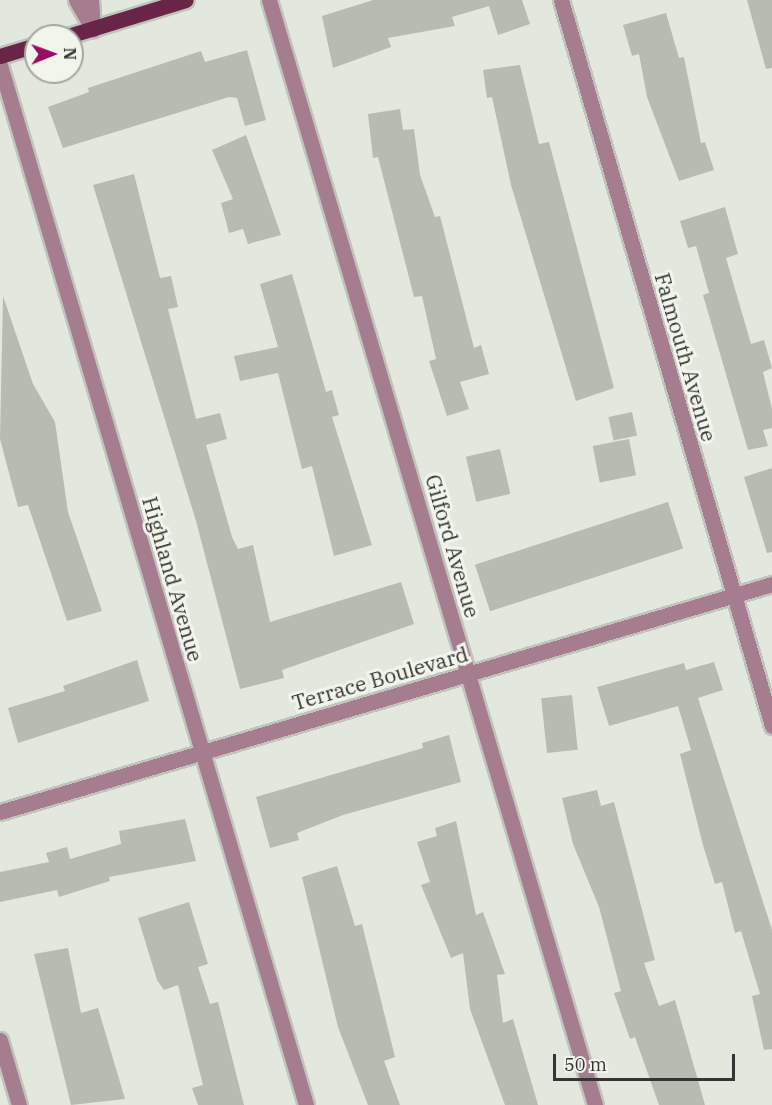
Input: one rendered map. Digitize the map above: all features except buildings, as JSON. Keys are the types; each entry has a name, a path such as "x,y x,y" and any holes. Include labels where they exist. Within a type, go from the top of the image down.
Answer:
{"main road":[{"path":"84,32 186,0"},
{"path":"0,56 24,49"}],"street":[{"path":"76,0 93,29"},
{"path":"91,0 93,29"},
{"name":"Gilford Avenue","path":"269,0 595,1105"},
{"name":"Falmouth Avenue","path":"561,0 772,726"},
{"name":"Highland Avenue","path":"0,65 306,1105"},
{"name":"Terrace Boulevard","path":"0,812 772,584"},
{"path":"0,1040 19,1105"}]}
